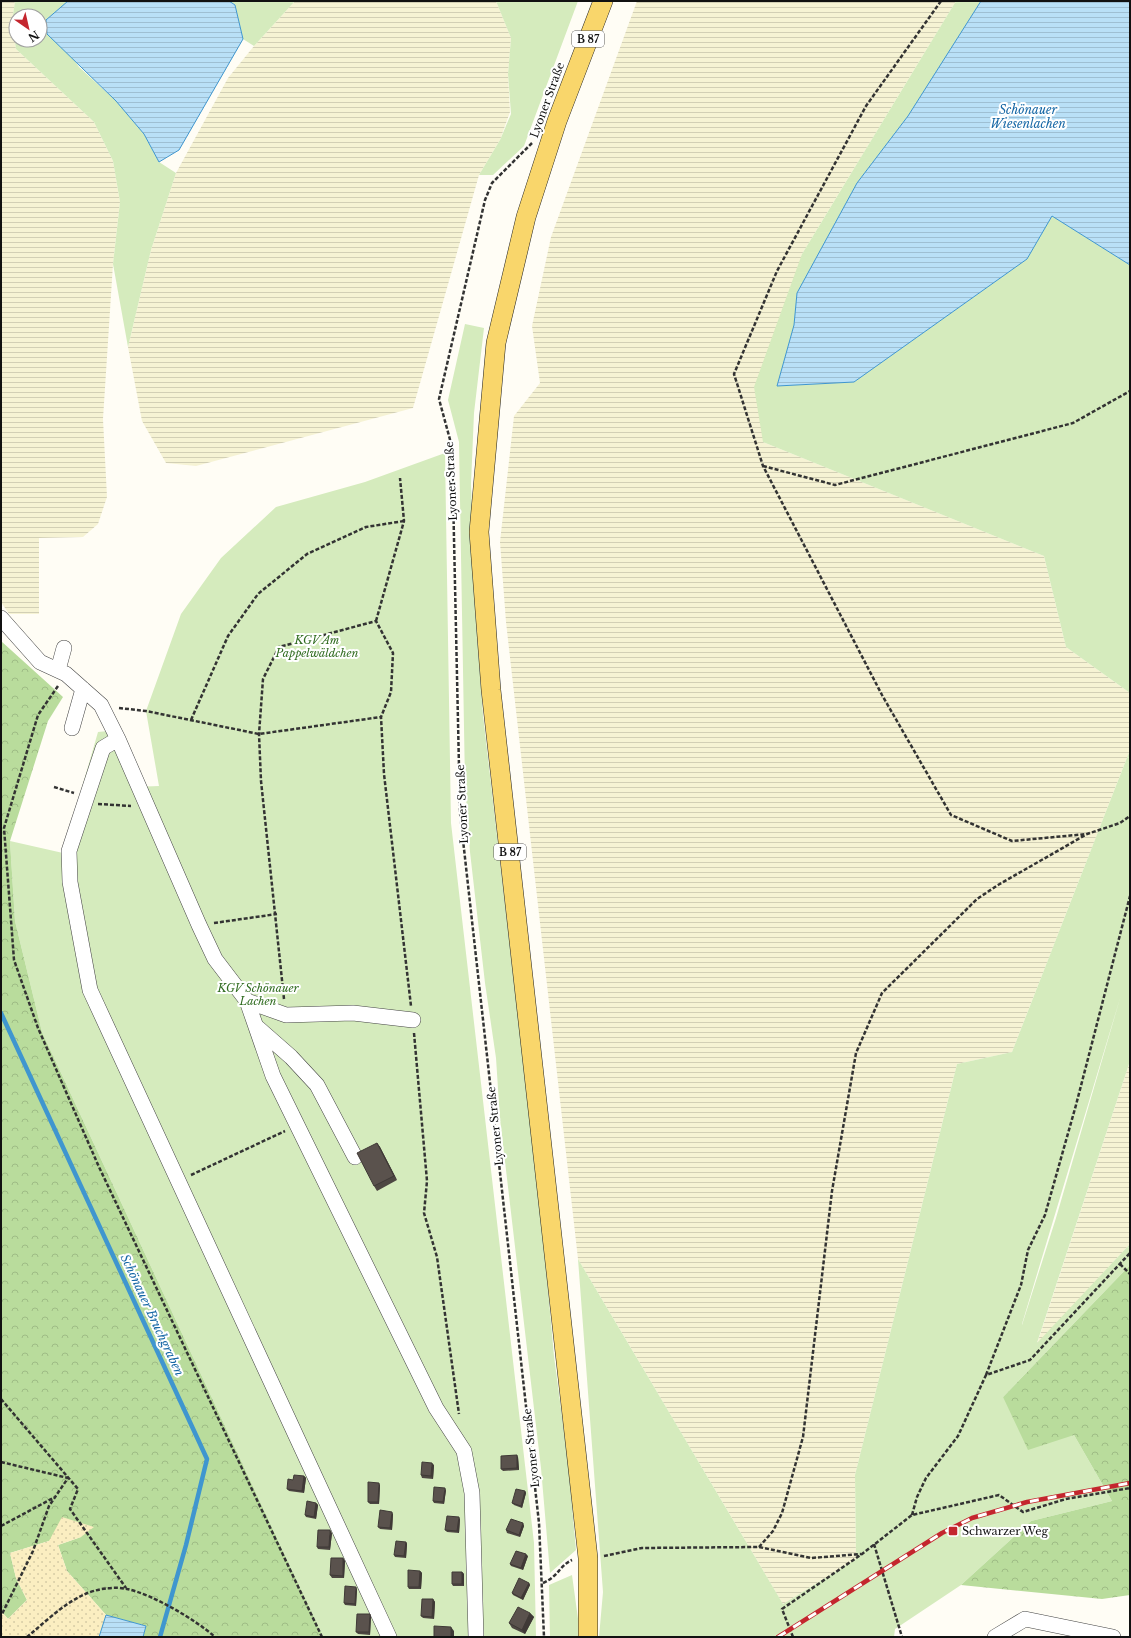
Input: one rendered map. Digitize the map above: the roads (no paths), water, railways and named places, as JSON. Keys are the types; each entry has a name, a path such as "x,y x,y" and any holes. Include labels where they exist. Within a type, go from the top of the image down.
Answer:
{"main road":[{"name":"Lyoner Straße","path":"588,1637 588,1558 491,690 479,532 498,336 526,217 557,121 603,1"}],"lane":[{"path":"1,618 40,662 62,672 101,705 118,739 199,925 216,959 247,1001 277,1083 436,1408 464,1451 472,1493 476,1637"},
{"path":"62,672 64,648"},
{"path":"72,728 83,689"},
{"path":"118,739 102,748 69,851 70,882 90,990 389,1637"},
{"path":"247,1001 286,1015 353,1013 413,1020"},
{"path":"257,1027 292,1057 317,1085 355,1157"},
{"path":"995,1637 1025,1619 1113,1637"}],"water":[{"path":"68,1 229,1 235,5 243,39 179,150 159,162 144,134 116,101 48,35 48,18"},
{"name":"Schönauer Wiesenlachen","path":"981,1 1130,1 1130,265 1052,216 1027,259 854,382 777,386 794,325 797,293 857,183 908,116"},
{"path":"106,1615 146,1626 143,1637 99,1637"}],"waterway":[{"name":"Schönauer Bruchgraben","path":"1,1013 207,1459 186,1545 160,1637"}],"railway":[{"path":"778,1637 942,1533 972,1518 1027,1502 1130,1483"}],"place":[{"name":"Schwarzer Weg","path":"953,1531"}],"park label":[{"name":"KGV Am Pappelwäldchen","path":"317,646"},
{"name":"KGV Schönauer Lachen","path":"258,994"}]}
